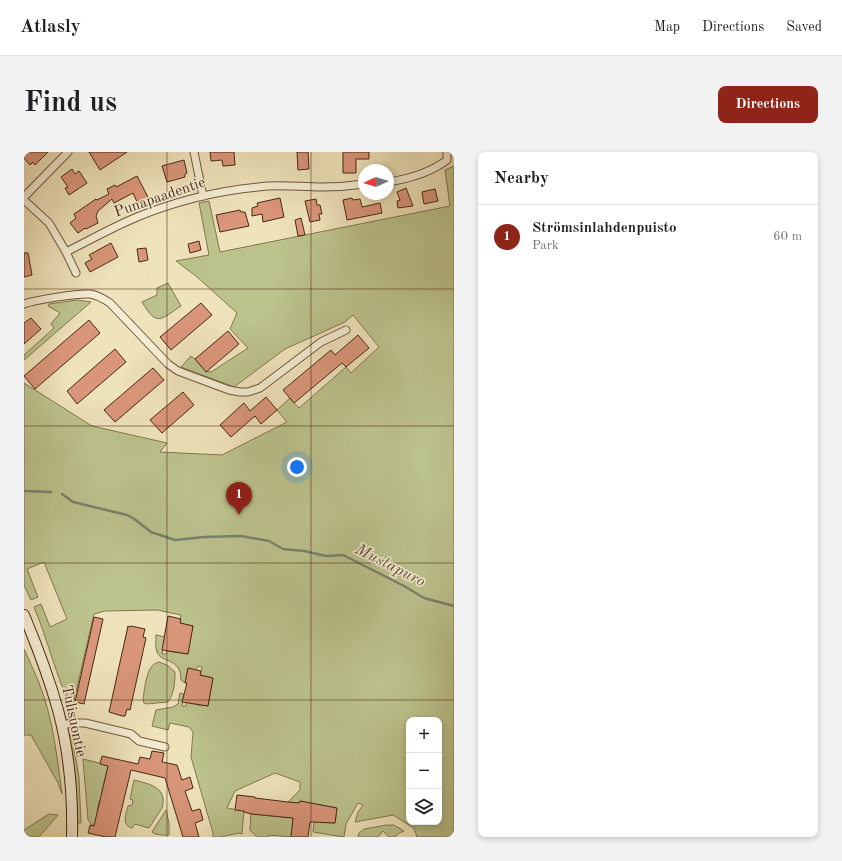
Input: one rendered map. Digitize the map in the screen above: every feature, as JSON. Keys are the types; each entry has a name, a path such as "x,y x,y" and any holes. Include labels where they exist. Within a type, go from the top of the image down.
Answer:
{"main road":[{"name":"Tulisuontie","path":"24,615 50,684 62,725 70,776 72,837"}],"street":[{"path":"24,197 68,152"},
{"path":"194,152 203,196"},
{"path":"394,181 440,166 447,160 447,152"},
{"name":"Punapaadentie","path":"66,252 114,227 185,200 232,190 268,186 336,187 358,185"},
{"path":"24,200 49,223 76,273"},
{"path":"24,304 79,294 89,294 101,297 110,303 168,364 178,371 229,390 240,392 260,388 321,342 346,330"},
{"path":"62,725 73,722 85,723 131,734 139,740 165,747"}],"green space":[{"path":"454,166 454,837 417,837 414,828 409,825 442,825 442,717 406,717 406,823 393,815 355,822 358,812 363,805 358,803 346,824 344,837 313,832 314,822 335,823 337,808 300,801 299,803 288,802 300,790 300,782 275,773 235,791 227,808 244,811 242,834 239,833 221,837 213,837 191,757 193,732 189,727 170,723 168,730 152,726 156,710 173,707 178,704 180,693 184,694 182,706 186,706 186,702 208,706 213,678 200,675 202,667 198,666 196,670 188,668 185,683 181,680 180,673 175,664 159,656 156,650 156,635 165,637 162,654 166,654 167,651 187,654 193,626 180,623 181,615 157,610 105,611 94,614 72,709 66,697 34,607 41,604 50,627 67,619 44,562 27,569 38,597 31,600 24,585 24,383 92,426 167,443 160,452 222,455 287,422 277,410 290,398 299,408 346,367 351,373 379,347 353,315 345,322 285,349 234,387 181,367 191,356 206,371 211,372 248,348 230,329 237,313 196,276 176,261 209,255 199,203 209,201 220,252 450,206 445,170"},
{"path":"168,283 181,306 168,315 159,319 155,318 151,315 142,302 157,295 157,288"},
{"path":"77,300 91,302 24,360 24,355 54,328 51,324 60,313 48,306 49,304"},
{"path":"24,649 39,683 48,710 54,738 62,794 58,783 31,735 24,735"},
{"path":"159,662 167,665 175,672 173,692 168,702 146,704 144,703 143,699 147,677 151,667"},
{"path":"69,735 72,735 79,778 81,823 77,823"},
{"path":"83,759 120,768 118,777 106,774 102,791 108,792 106,802 99,801 96,818 103,820 100,825 92,825 88,820"},
{"path":"134,780 151,785 160,791 162,795 162,808 149,828 135,824 132,828 125,822 128,806 132,805 133,800 130,799"},
{"path":"166,810 169,823 169,835 155,834 152,832"},
{"path":"49,814 58,815 39,837 24,837 24,830"},
{"path":"251,814 293,818 291,837 269,835 269,837 257,837 250,830"},
{"path":"394,825 404,831 395,837 389,837 383,831 378,837 358,837 359,833 364,829"}],"building":[{"path":"24,152 48,152 35,165 33,162 30,165 24,158"},
{"path":"89,152 127,152 100,170"},
{"path":"210,152 234,152 235,165 223,166 222,160 211,161"},
{"path":"297,152 308,152 309,169 298,170"},
{"path":"343,152 369,152 369,159 356,159 356,173 343,173"},
{"path":"184,160 187,173 185,174 185,177 167,182 162,166"},
{"path":"72,169 75,174 79,171 87,183 69,195 65,188 68,187 61,177"},
{"path":"137,176 149,199 138,204 133,193 114,203 112,199 98,211 96,216 98,223 86,229 85,228 78,233 70,223 76,218 74,214 96,199 97,200 109,194 107,189 115,185 116,187"},
{"path":"406,188 413,206 398,208 397,201 400,200 397,192"},
{"path":"435,189 438,201 424,204 422,192"},
{"path":"280,198 284,217 263,222 262,214 252,216 252,208 258,206 257,203"},
{"path":"352,198 353,200 360,200 362,207 380,203 382,213 347,220 343,200"},
{"path":"316,199 317,205 320,205 322,214 319,214 320,220 310,222 305,201"},
{"path":"240,210 241,212 245,212 249,226 220,232 216,215"},
{"path":"301,218 305,235 298,236 295,220"},
{"path":"199,241 201,250 190,253 188,244"},
{"path":"111,243 118,257 90,272 85,263 92,259 89,255"},
{"path":"146,248 148,260 139,262 137,249"},
{"path":"24,253 28,253 32,275 24,277"},
{"path":"201,303 212,315 171,350 160,337"},
{"path":"31,318 41,329 24,344 24,323"},
{"path":"89,320 100,333 35,389 24,376"},
{"path":"228,331 239,344 206,372 195,359"},
{"path":"358,335 369,348 346,367 342,363 294,403 283,390 331,350 335,355"},
{"path":"115,349 126,362 77,404 67,391"},
{"path":"153,368 164,380 115,422 104,410"},
{"path":"183,392 194,405 162,433 150,420"},
{"path":"266,397 277,410 261,424 255,416 231,437 220,425 244,403 250,411"},
{"path":"168,616 181,619 180,623 193,626 188,654 162,650"},
{"path":"94,617 103,619 84,704 75,702"},
{"path":"128,626 145,629 143,637 146,638 130,710 127,709 125,716 122,716 109,712"},
{"path":"188,668 201,671 200,675 213,678 208,706 182,702 187,683 185,683"},
{"path":"152,751 164,753 162,762 177,765 182,780 190,777 193,788 185,791 192,811 200,809 203,820 195,823 199,837 183,837 165,778 131,770 115,837 106,837 88,833 90,825 94,826 108,766 100,764 102,756 138,764 140,757 150,759"},
{"path":"237,795 288,802 299,803 300,801 337,808 335,823 310,822 308,837 291,837 293,818 251,814 244,811 235,810"}],"waterway":[{"name":"Mustapuro","path":"24,491 51,492"},
{"name":"Mustapuro","path":"62,494 73,502 127,515 151,532 175,540 204,537 241,536 269,541 283,549 304,551 326,556 343,555 404,586 424,598 454,606"}],"place":[{"name":"Strömsinlahdenpuisto","path":"239,515"}]}
